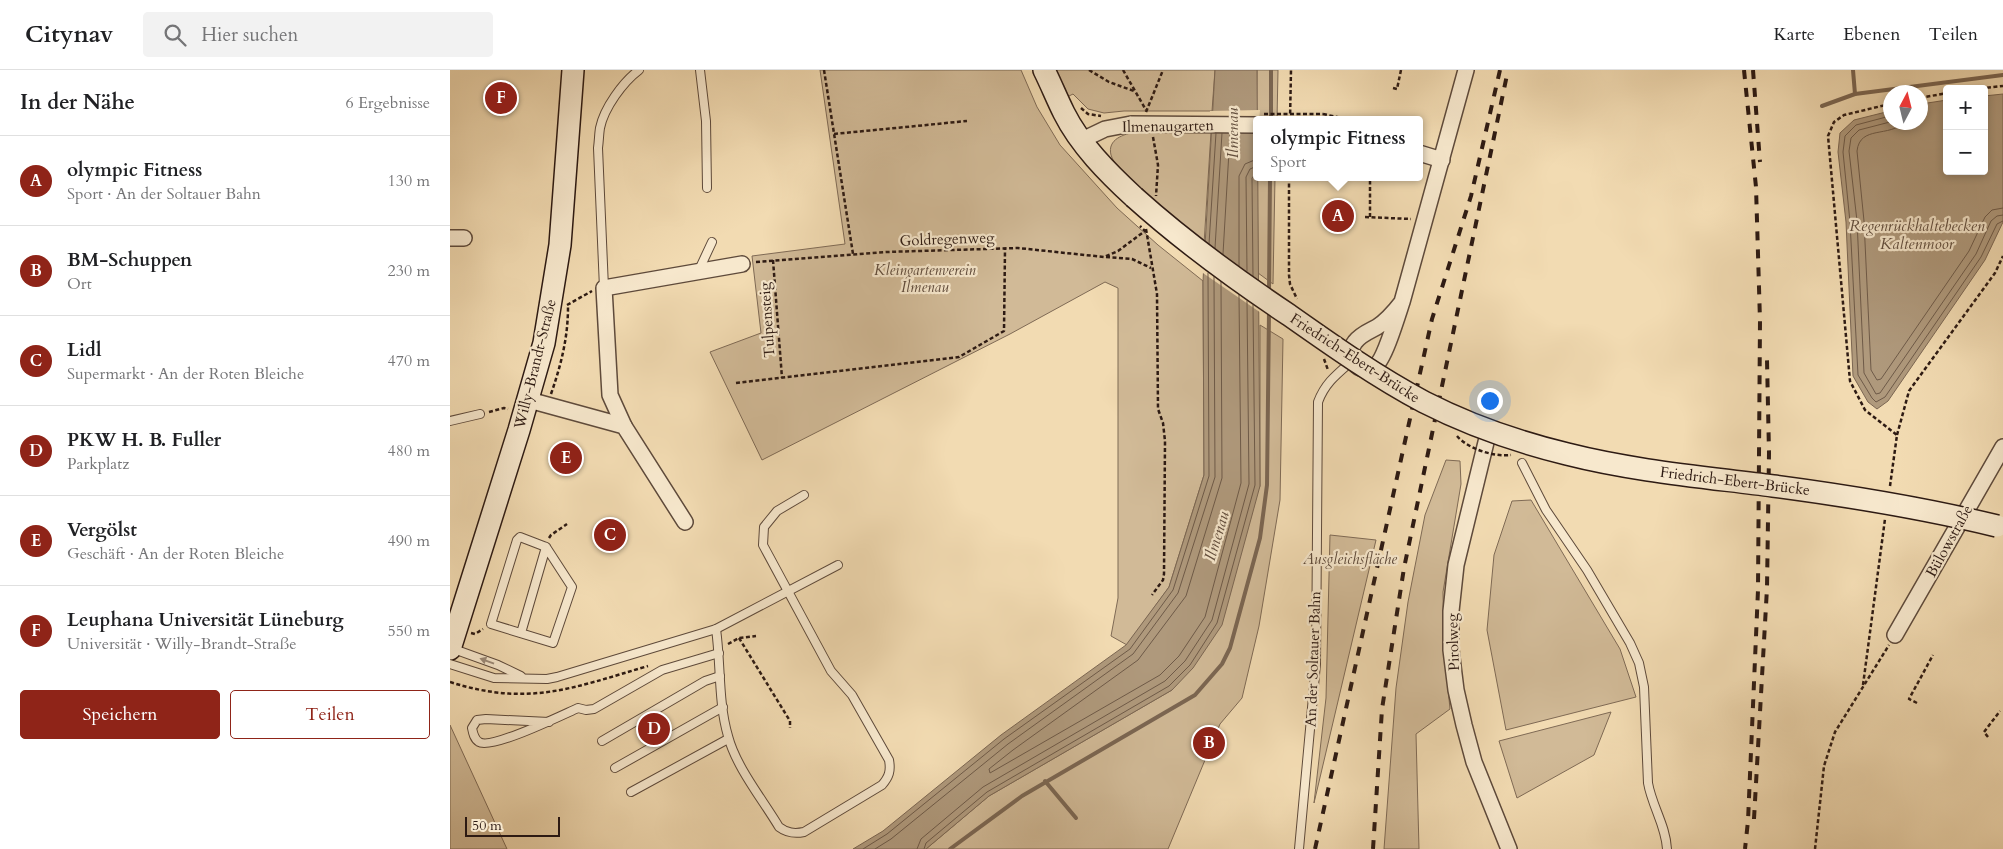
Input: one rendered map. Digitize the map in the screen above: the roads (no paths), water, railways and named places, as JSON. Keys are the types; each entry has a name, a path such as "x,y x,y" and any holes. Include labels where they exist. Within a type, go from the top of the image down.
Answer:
{"main road":[{"name":"Willy-Brandt-Straße","path":"452,642 515,445 520,405 544,343 560,245 574,70"},
{"name":"Friedrich-Ebert-Brücke","path":"1044,70 1064,115 1103,166 1134,197 1225,272 1366,368 1425,402 1489,430 1526,443 1606,463 1881,501 2000,526"}],"street":[{"path":"1402,302 1390,317 1354,342 1350,352 1352,361 1357,367 1366,369 1376,366 1382,358 1402,302 1442,160 1462,71"},
{"name":"Ilmenaugarten","path":"1082,140 1104,129 1131,124 1253,125"},
{"path":"1423,154 1442,160"},
{"path":"684,522 624,426 610,395 604,288 742,264"},
{"path":"520,405 624,426"},
{"name":"Pirolweg","path":"1489,430 1456,565 1451,612 1451,650 1456,690 1474,762 1509,849"},
{"name":"Bülowstraße","path":"1895,635 1997,468 2003,447"}],"lane":[{"path":"604,288 598,148 601,126 612,103 628,78 639,70"},
{"path":"700,70 706,121 707,188"},
{"path":"698,272 712,242"},
{"name":"An der Soltauer Bahn","path":"1298,849 1316,664 1318,402 1323,389 1332,378 1352,361"},
{"path":"450,421 480,414"},
{"path":"1522,463 1546,510 1586,570 1630,643 1638,663 1644,687 1650,798 1666,838 1667,849"},
{"path":"716,629 723,707 728,738 744,770 779,826 785,832 804,832 882,785 888,778 891,770 889,760 852,695 831,671 787,593 763,545 764,527 777,511 804,495"},
{"path":"520,537 546,547 572,587 553,643 491,624 517,540 520,537"},
{"path":"521,634 546,547"},
{"path":"450,664 494,678 557,677 716,629 838,565"},
{"path":"452,642 523,677"},
{"path":"549,722 486,719 477,720 472,728 473,735 479,742 489,744 549,722 578,708 594,710 662,670 719,653"},
{"path":"602,741 705,681 720,676"},
{"path":"615,768 723,707"},
{"path":"631,792 728,738"}],"water":[{"name":"Ilmenau","path":"1215,70 1257,70 1257,116 1253,116 1253,181 1258,181 1260,486 1222,625 1193,668 1172,690 989,796 926,849 853,849 883,831 1001,735 1126,645 1169,587 1204,475 1203,281"},
{"name":"Regenrückhaltebecken Kaltenmoor","path":"2003,94 2003,222 1985,260 1888,401 1877,409 1868,402 1853,376 1846,222 1838,152 1840,133 1854,120 1883,113 1883,130 1928,130 1928,103 1943,101 1943,175 1988,175 1988,96"}],"waterway":[{"path":"1271,70 1271,116"},
{"path":"1853,70 1855,94"},
{"path":"1822,106 1855,94 2003,75"},
{"path":"1269,291 1270,181"},
{"path":"950,849 1022,796 1195,695 1222,664 1230,648 1260,538 1267,485 1269,311"},
{"path":"1045,781 1076,818"}],"railway":[{"path":"1315,849 1432,319 1471,196 1500,70"},
{"path":"1373,849 1382,709 1404,568 1508,70"},
{"path":"1744,70 1756,187 1760,321 1758,590 1748,821 1745,849"},
{"path":"1753,70 1760,162"},
{"path":"1754,819 1767,588 1769,453 1767,360"}],"place":[{"name":"Leuphana Universität Lüneburg","path":"501,98"},
{"name":"olympic Fitness","path":"1338,216"},
{"name":"Vergölst","path":"566,458"},
{"name":"Lidl","path":"610,535"},
{"name":"PKW H. B. Fuller","path":"654,729"},
{"name":"BM-Schuppen","path":"1209,743"}],"park label":[{"name":"Kleingartenverein Ilmenau","path":"925,278"},
{"name":"Ausgleichsfläche","path":"1350,559"}]}
